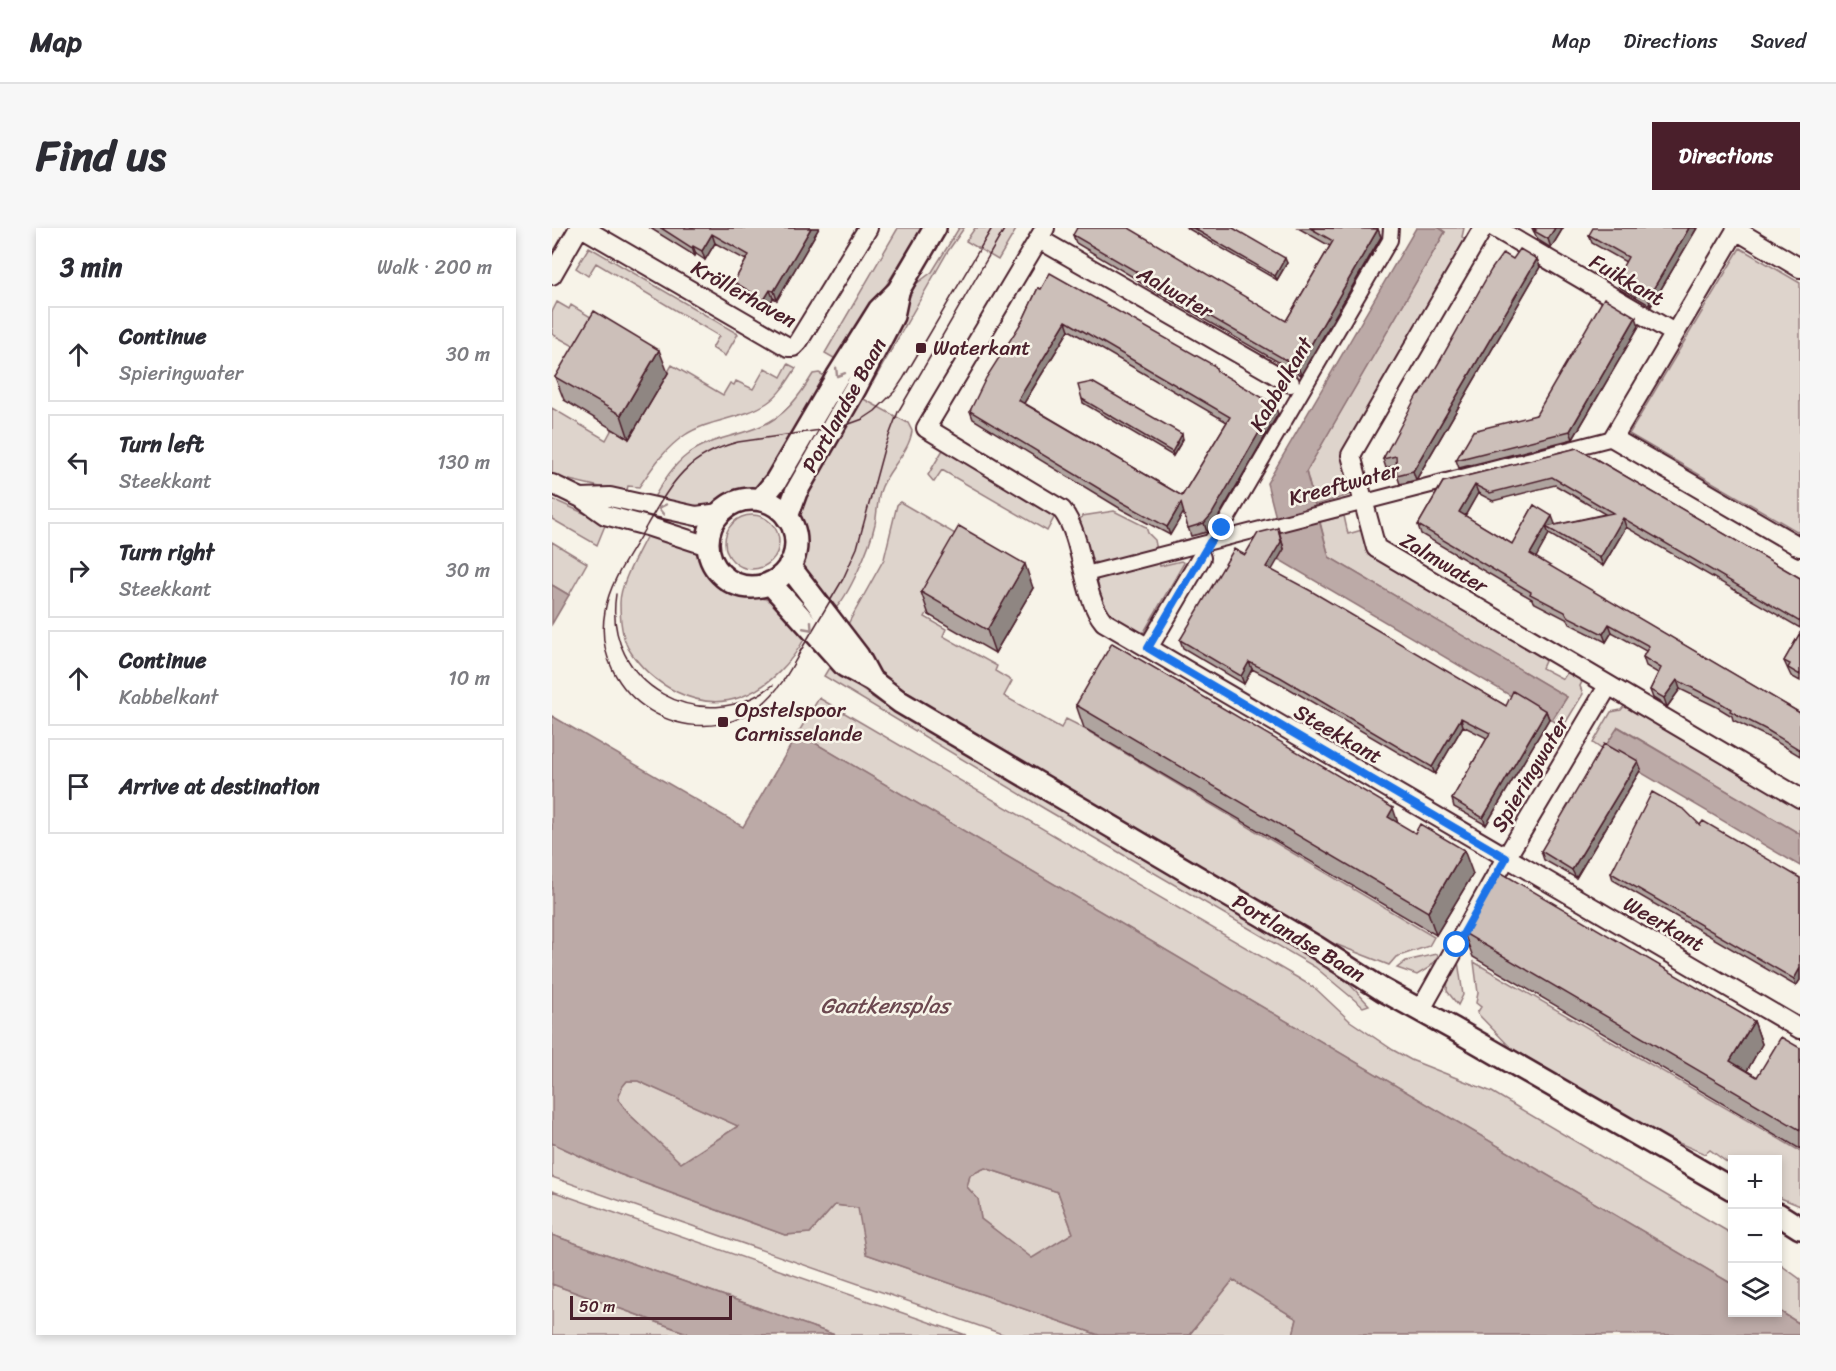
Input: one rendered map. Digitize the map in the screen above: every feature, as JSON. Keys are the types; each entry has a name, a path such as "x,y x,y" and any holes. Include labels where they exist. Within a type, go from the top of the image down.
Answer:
{"street":[{"name":"Kröllerhaven","path":"581,228 788,347 793,347 798,342 868,228"},
{"path":"552,275 581,228"},
{"name":"Portlandse Baan","path":"760,500 776,481 879,310 898,291 935,228"},
{"name":"Kabbelkant","path":"1201,558 1210,542 1222,528 1390,240 1391,228"},
{"name":"Zalmwater","path":"1483,228 1351,455 1362,503 1376,548 1800,798"},
{"name":"Fuikkant","path":"1495,228 1674,333"},
{"path":"1800,268 1736,230 1613,438 1800,547"},
{"name":"Aalwater","path":"1042,234 1290,383"},
{"name":"Steekkant","path":"1042,234 926,428 1062,510 1069,520 1094,608 1104,622 1506,858"},
{"name":"Portlandse Baan","path":"787,517 796,492 856,387 893,316 898,291"},
{"name":"Kreeftwater","path":"1086,574 1613,438"},
{"path":"552,484 581,498 605,515 708,546"},
{"path":"581,498 610,496 696,516 720,513 738,501 760,500 779,509 793,528 796,541 795,554 781,576 770,583 756,587 742,586 729,581 718,572 711,560 708,546 709,534 720,513"},
{"path":"1148,648 1201,558"},
{"name":"Portlandse Baan","path":"789,566 858,656 871,680"},
{"name":"Portlandse Baan","path":"770,583 845,666 871,680 900,702 1286,929 1383,990 1728,1187"},
{"name":"Spieringwater","path":"1420,1011 1506,858 1608,686"},
{"name":"Weerkant","path":"1506,858 1800,1029"},
{"path":"1782,1217 1800,1228"}],"shaded area":[{"path":"898,228 922,228 839,361 825,353"},
{"path":"959,228 964,228 948,251 873,382 868,379 916,284 932,272"},
{"path":"975,228 1017,228 998,260 966,241"},
{"path":"1439,228 1464,228 1462,237 1467,240 1348,443 1353,494 1315,505 1306,471 1445,232"},
{"path":"589,247 738,334 725,356 712,348 719,336 596,263 588,276 576,268"},
{"path":"1740,248 1800,283 1800,533 1629,434"},
{"path":"557,302 569,309 571,305 594,319 577,348 552,334 552,312"},
{"path":"788,364 796,368 771,400 758,408 685,435 665,452 639,487 628,486 626,493 552,476 552,408 606,440 612,429 629,438 672,365 723,395 730,383 734,385 736,381 753,389 765,368 781,377"},
{"path":"819,373 829,378 762,484 730,494 701,508 653,499 672,470 687,455 713,441 752,430 770,422 791,405 813,374"},
{"path":"858,396 908,423 912,431 907,447 883,484 875,524 864,558 846,595 833,611 801,569 803,527 798,510"},
{"path":"944,448 1056,514 1047,531 942,470 934,482 928,475"},
{"path":"552,499 606,523 597,545 552,519"},
{"path":"900,502 957,535 965,545 925,617 946,629 943,636 997,666 995,671 1012,681 1004,696 1061,728 1066,719 1076,724 1434,937 1429,946 1396,957 1389,965 1322,939 898,688 879,672 850,635 854,632 848,624 884,559 897,505"},
{"path":"1114,511 1146,527 1155,540 1160,566 1181,561 1184,563 1144,632 1140,633 1106,611 1095,582 1096,579 1101,578 1096,562 1091,563 1080,520 1082,516"},
{"path":"747,515 757,515 771,523 777,532 779,542 777,552 771,561 757,569 747,569 730,557 725,547 725,537 737,520"},
{"path":"1344,516 1348,534 1362,530 1367,548 1377,559 1546,659 1542,668 1563,679 1568,671 1583,680 1580,686 1583,694 1563,727 1552,720 1567,697 1329,557 1320,522"},
{"path":"649,531 695,551 711,575 724,587 766,599 775,604 806,636 787,664 771,680 741,697 725,701 708,701 692,698 662,684 637,661 624,638 620,603 627,576"},
{"path":"552,542 587,563 569,595 552,585"},
{"path":"830,666 895,712 1327,965 1341,975 1369,1005 1363,1007 1315,967 824,676"},
{"path":"819,698 1316,989 1350,1021 1393,1050 1411,1060 1492,1092 1728,1232 1728,1282 798,733"},
{"path":"1625,705 1800,808 1800,834 1619,727 1603,750 1593,743 1611,712 1621,710"},
{"path":"1437,954 1438,957 1430,967 1417,975 1397,968 1406,961"},
{"path":"1458,961 1463,995 1458,1005 1447,991 1448,978"},
{"path":"1474,962 1800,1151 1800,1206 1782,1199 1782,1155 1728,1155 1728,1163 1710,1150 1705,1154 1655,1133 1510,1047 1477,1013 1481,1007 1476,1003 1478,993"},
{"path":"627,1081 638,1081 738,1126 681,1164 631,1116 618,1099"},
{"path":"552,1143 619,1174 785,1235 810,1233 835,1205 859,1208 866,1254 1099,1335 1005,1335 552,1177"},
{"path":"985,1168 1058,1192 1073,1233 1032,1259 981,1219 978,1199 967,1187 970,1175"},
{"path":"552,1191 966,1335 835,1335 552,1235"},
{"path":"1782,1266 1800,1279 1800,1324 1782,1313"},
{"path":"1233,1280 1297,1319 1293,1335 1189,1335"},
{"path":"552,1284 687,1333 689,1335 552,1335"}],"water":[{"path":"1416,228 1439,228 1445,232 1306,472 1329,557 1567,697 1552,720 1278,559 1284,549 1281,547 1283,545 1267,483"},
{"path":"552,585 569,595 552,624"},
{"name":"Gaatkensplas","path":"552,716 743,827 798,733 1728,1282 1728,1317 1782,1317 1782,1313 1800,1324 1800,1335 1293,1335 1297,1319 1233,1280 1189,1335 1099,1335 866,1254 858,1208 835,1205 810,1233 785,1235 619,1174 552,1143","holes":["627,1081 638,1081 738,1126 681,1163 631,1116 618,1099","985,1168 1058,1192 1073,1233 1032,1258 981,1219 978,1199 967,1187 970,1175"]},
{"path":"1618,727 1800,834 1800,866 1640,772 1641,769 1603,750"},
{"path":"552,1235 835,1335 689,1335 552,1284"}],"building":[{"path":"661,228 811,228 774,291 770,290 764,300 734,282 749,255 712,234 702,251 693,246 692,248"},
{"path":"1077,228 1129,228 1286,321 1333,241 1310,228 1378,229 1298,367 1073,235"},
{"path":"1193,228 1233,228 1285,258 1275,276"},
{"path":"1532,228 1555,228 1548,239"},
{"path":"1593,228 1689,228 1648,298 1616,279 1628,257 1589,235"},
{"path":"1520,249 1537,259 1413,471 1397,475 1396,456 1383,459 1417,395 1421,393 1491,270 1503,253 1513,259"},
{"path":"1050,273 1215,366 1217,371 1275,405 1212,514 1204,523 1188,528 1181,503 1167,527 970,411 986,378 1023,320 1038,288 1041,289","holes":["1066,321 1230,417 1182,496 1018,400"]},
{"path":"1604,298 1636,317 1570,431 1456,460 1473,431 1536,415"},
{"path":"594,311 659,350 621,415 555,377"},
{"path":"1092,382 1182,434 1172,452 1082,399 1078,385"},
{"path":"1577,448 1800,578 1800,622 1623,518 1600,558 1546,527 1613,513 1552,477 1490,493 1475,485 1459,512 1512,544 1534,505 1552,516 1530,554 1800,713 1800,750 1677,680 1664,698 1650,690 1661,668 1643,657 1649,646 1609,624 1603,634 1567,616 1565,612 1530,594 1531,592 1418,525 1443,482"},
{"path":"959,526 1025,564 987,630 921,592"},
{"path":"1278,528 1281,542 1266,567 1506,706 1513,691 1546,711 1483,818 1452,799 1490,733 1461,718 1432,767 1280,677 1249,662 1241,676 1180,640 1234,549 1245,555 1258,533"},
{"path":"1800,633 1800,675 1788,668 1790,664 1784,661"},
{"path":"1112,643 1393,808 1388,817 1415,833 1420,824 1464,850 1428,912 1076,705"},
{"path":"1604,744 1638,761 1572,870 1541,851"},
{"path":"1652,792 1685,810 1700,825 1703,821 1800,878 1800,968 1794,979 1611,873"},
{"path":"1500,872 1754,1021 1730,1061 1757,1077 1781,1037 1800,1048 1800,1130 1464,933"}],"tram line":[{"path":"803,647 779,686 760,706 733,721 704,726 676,722 650,711 629,693 613,670 604,642 605,611 622,566 673,483 693,463 706,454 738,442 841,427 863,419 875,411 895,391 903,379 992,228"},
{"path":"798,655 843,579 857,548 884,449 898,412 1005,228"},
{"path":"616,594 616,626 625,654 641,677 663,694 688,704 717,707 745,701 773,685"}],"place":[{"name":"Waterkant","path":"921,348"},
{"name":"Opstelspoor Carnisselande","path":"723,722"}],"route":[{"path":"1222,528 1210,542 1148,648 1506,858 1457,945"}]}
